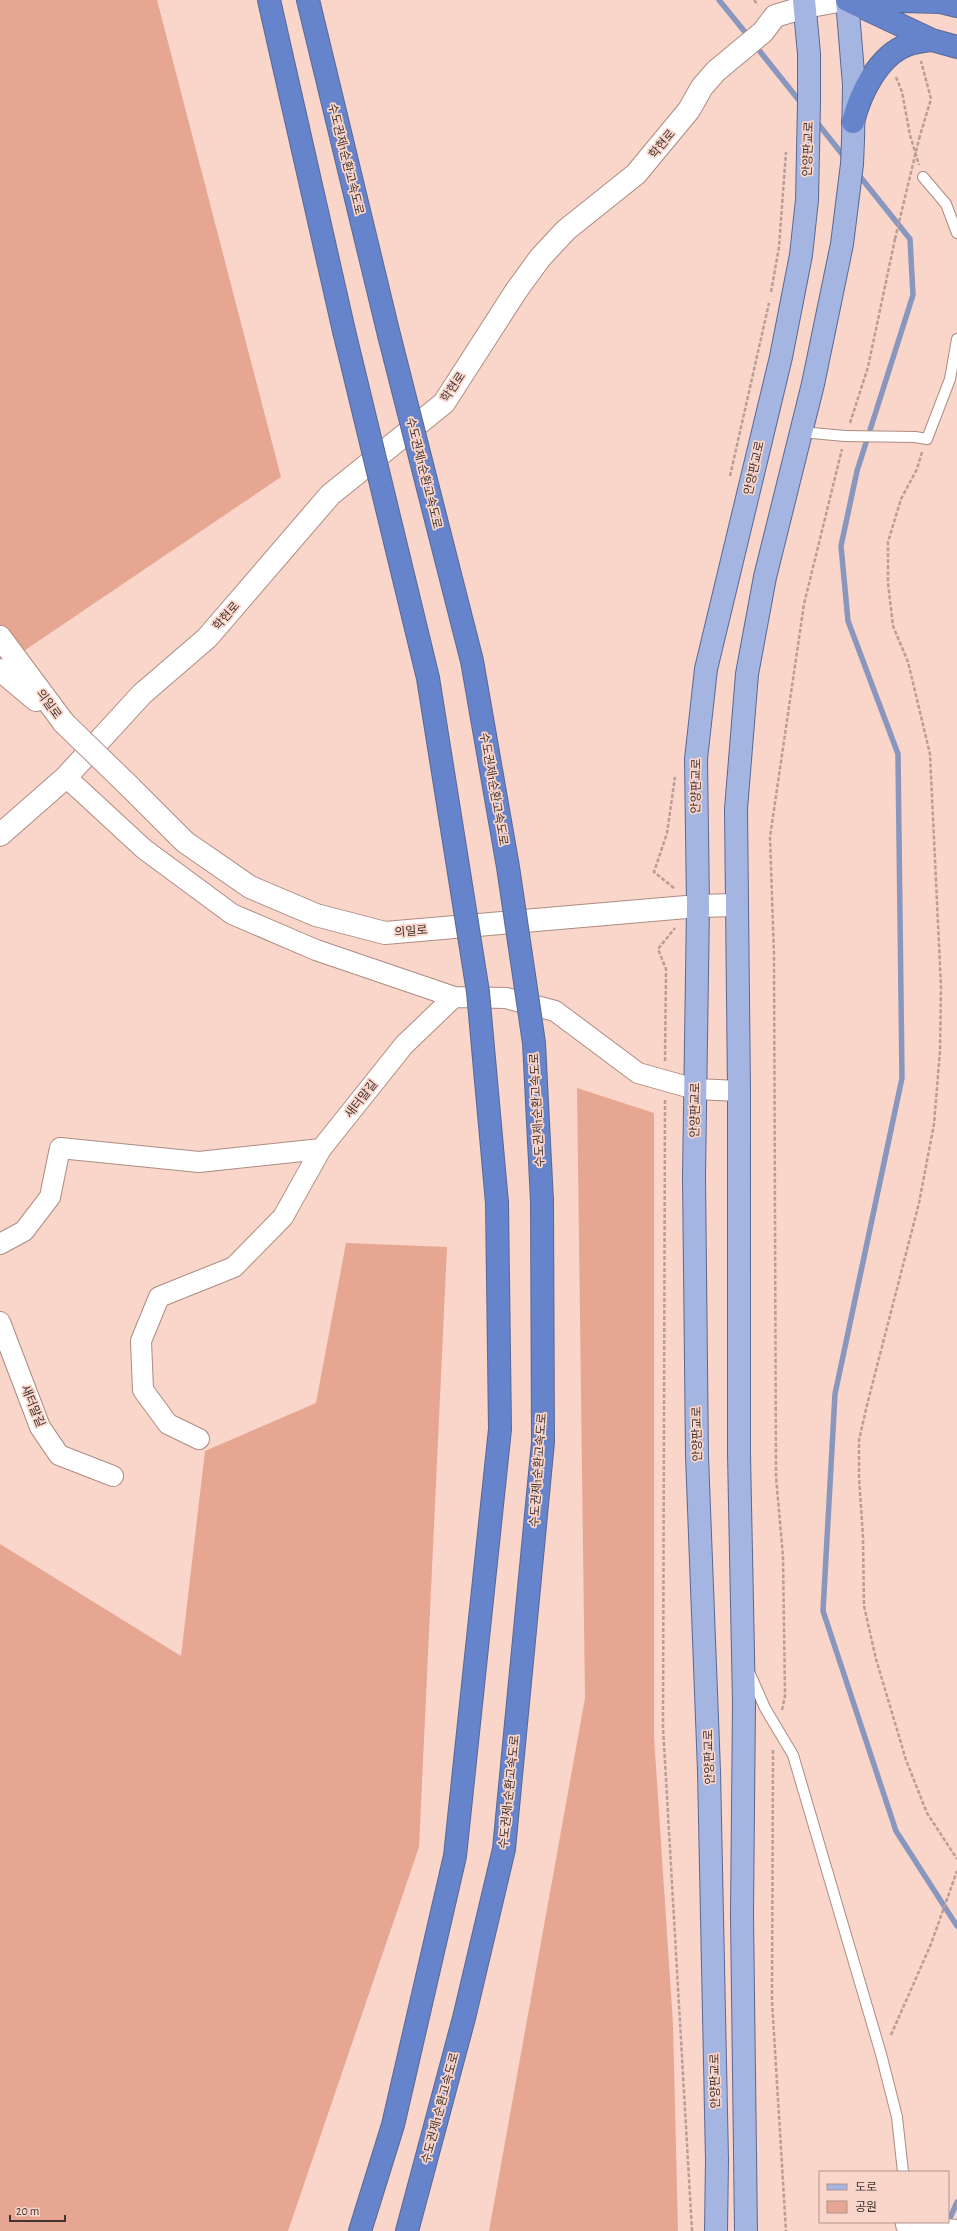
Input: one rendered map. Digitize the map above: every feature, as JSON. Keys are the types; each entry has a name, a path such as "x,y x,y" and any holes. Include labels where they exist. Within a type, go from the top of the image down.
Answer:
{"highway":[{"path":"269,0 344,331 428,678 478,992 497,1203 500,1429 455,1856 393,2125 360,2231"},
{"name":"수도권제1순환고속도로","path":"308,0 389,335 473,668 508,867 534,1043 542,1201 543,1442 504,1849 464,2018 407,2231"},
{"path":"846,0 924,41 957,48"},
{"path":"865,0 945,3"},
{"path":"853,131 862,93 878,70 896,52 906,45 924,41"}],"main road":[{"path":"746,2231 742,1914 743,1660 739,1454 739,1091 736,809 747,674 765,577 813,384 842,244 852,164 854,85 846,0"},
{"name":"안양판교로","path":"716,2231 717,2152 709,1770 697,1456 695,1089 698,906 696,759 706,669 781,357 801,255 807,200 809,103 809,54 805,3"}],"street":[{"name":"학현로","path":"0,835 66,777 142,694 207,638 330,495 444,403 516,291 540,258 566,230 636,174 689,110 702,87 716,71 762,32 775,16 805,3 846,0"},
{"name":"의일로","path":"0,637 64,723"},
{"name":"의일로","path":"0,670 64,723 185,842 250,887 316,915 385,933 698,906 737,905"},
{"path":"66,777 144,849 232,914 316,950 454,997 506,998 556,1012 638,1073 695,1089 739,1091"},
{"name":"새터말길","path":"199,1439 168,1424 143,1390 141,1341 159,1298 234,1267 283,1217 321,1149 404,1044 454,997"},
{"path":"0,1244 24,1231 50,1197 60,1148 199,1162 321,1149"},
{"name":"새터말길","path":"0,1322 40,1427 59,1455 113,1476"},
{"path":"909,2226 957,2230"}],"lane":[{"path":"923,177 946,204 957,233"},
{"path":"801,432 845,436 926,438 954,380 957,339"},
{"path":"743,1660 765,1708 793,1755 881,2054 897,2117 903,2171"}],"path":[{"path":"849,426 868,367 895,239 919,139 932,99 924,41"},
{"path":"779,247 787,145"},
{"path":"926,438 917,469 901,498 888,542 888,583 893,626 908,662 930,754 940,987 940,1051 934,1124 919,1203 859,1440 858,1477 863,1537 864,1606 876,1659 906,1760 927,1813 957,1859"},
{"path":"786,2231 772,2001 772,1755 785,1696 783,1556 776,1477 774,955 770,837 804,604 842,448"},
{"path":"881,2054 899,2020 931,1944 957,1871"}],"green space":[{"path":"0,0 157,0 281,477 0,667"},
{"path":"577,1088 654,1113 654,1737 673,2024 678,2231 489,2231 585,1698"},
{"path":"346,1243 447,1247 419,1847 288,2231 0,2231 0,1544 181,1656 205,1451 316,1403"}],"waterway":[{"path":"719,0 749,37"},
{"path":"754,44 802,104"},
{"path":"815,120 846,159"},
{"path":"858,174 910,239 913,295 857,471 841,546 848,621 898,754 902,1078 835,1394 823,1611 896,1831 957,1926"},
{"path":"949,2220 957,2202"}]}
